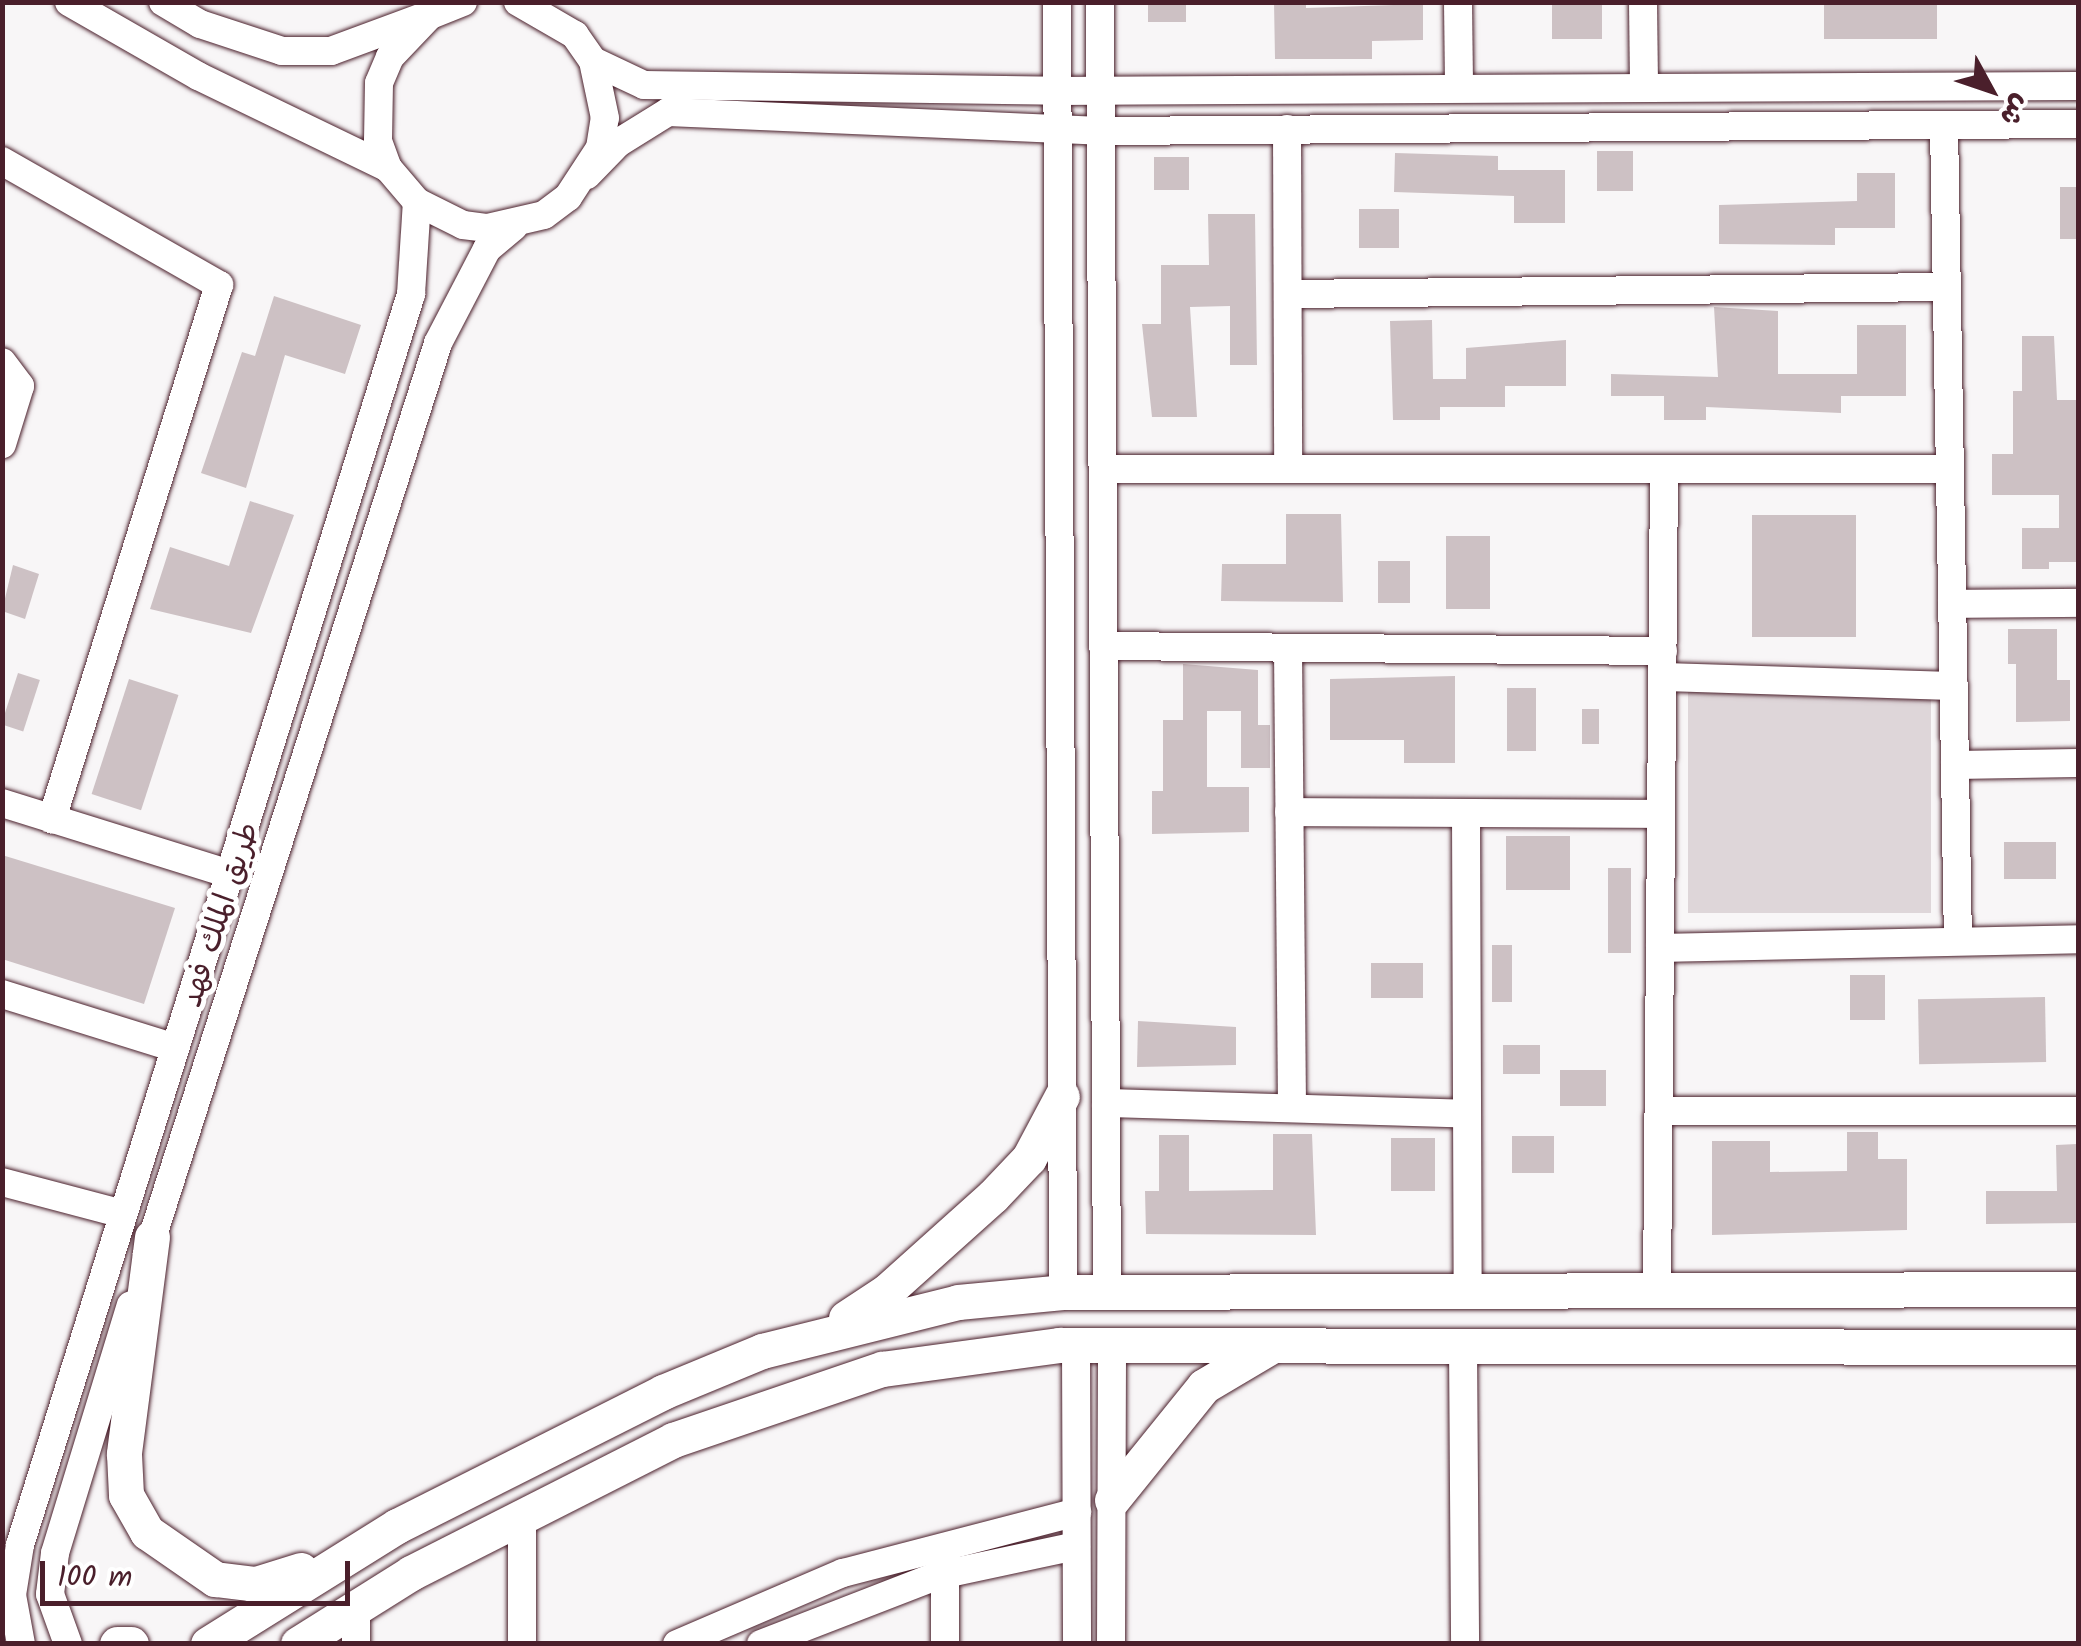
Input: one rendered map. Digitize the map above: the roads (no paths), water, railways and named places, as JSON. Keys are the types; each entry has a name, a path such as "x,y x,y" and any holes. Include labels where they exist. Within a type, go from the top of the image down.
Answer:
{"main road":[{"path":"824,1333 888,1291 994,1196 1028,1158 1062,1096"},
{"path":"152,1237 124,1454 126,1495 147,1532 214,1579 256,1584 349,1554"},
{"path":"208,1644 349,1554 662,1392 824,1333 958,1302 1063,1292 2078,1289"},
{"path":"298,1644 522,1514 672,1440 882,1369 1112,1344 2078,1347"},
{"path":"1112,1500 1204,1386 1274,1344"},
{"path":"117,1644 131,1644"}],"street":[{"path":"69,2 198,76 388,168"},
{"path":"163,2 200,24 282,51 331,51 446,7"},
{"path":"518,2 575,35"},
{"path":"561,2 575,35 593,61 605,118 587,174"},
{"path":"1057,2 1063,1292"},
{"path":"1100,2 1107,1292"},
{"path":"1458,2 1460,88"},
{"path":"1642,2 1644,88"},
{"path":"446,7 407,34 379,83 378,141 388,168 417,202 462,226 514,226 544,215 618,143 668,112 1100,130 2078,124"},
{"path":"593,61 644,85 1058,91 2078,86"},
{"path":"1958,941 1947,287 1957,125 1974,87"},
{"path":"1287,129 1288,469"},
{"path":"2,161 220,286 52,818"},
{"name":"طريق الملك فهد","path":"22,1644 12,1596 20,1546 119,1213 413,279 417,202"},
{"name":"طريق الملك فهد","path":"68,1644 50,1594 56,1553 152,1237 432,362 468,280 514,226"},
{"path":"1288,294 1947,287"},
{"path":"392,350 432,362"},
{"path":"2,362 20,386 2,444"},
{"path":"1103,469 1950,470"},
{"path":"1657,1290 1664,469"},
{"path":"1952,604 2078,602"},
{"path":"1104,646 1288,648 1663,664 1954,686"},
{"path":"1288,648 1292,1108"},
{"path":"1955,765 2078,762"},
{"path":"2,803 227,873"},
{"path":"1289,812 1661,814"},
{"path":"1466,813 1468,1291"},
{"path":"1660,948 2078,938"},
{"path":"2,994 172,1047"},
{"path":"1106,1103 1467,1114"},
{"path":"1658,1111 2078,1111"},
{"path":"2,1182 119,1213"},
{"path":"1111,1644 1112,1344"},
{"path":"1076,1345 1077,1644"},
{"path":"1463,1346 1465,1644"},
{"path":"677,1644 843,1573 944,1542 1076,1512"},
{"path":"522,1514 522,1644"},
{"path":"944,1542 946,1644"},
{"path":"2,1597 20,1546"},
{"path":"761,1644 945,1574 1076,1546"},
{"path":"356,1607 356,1644"}]}
